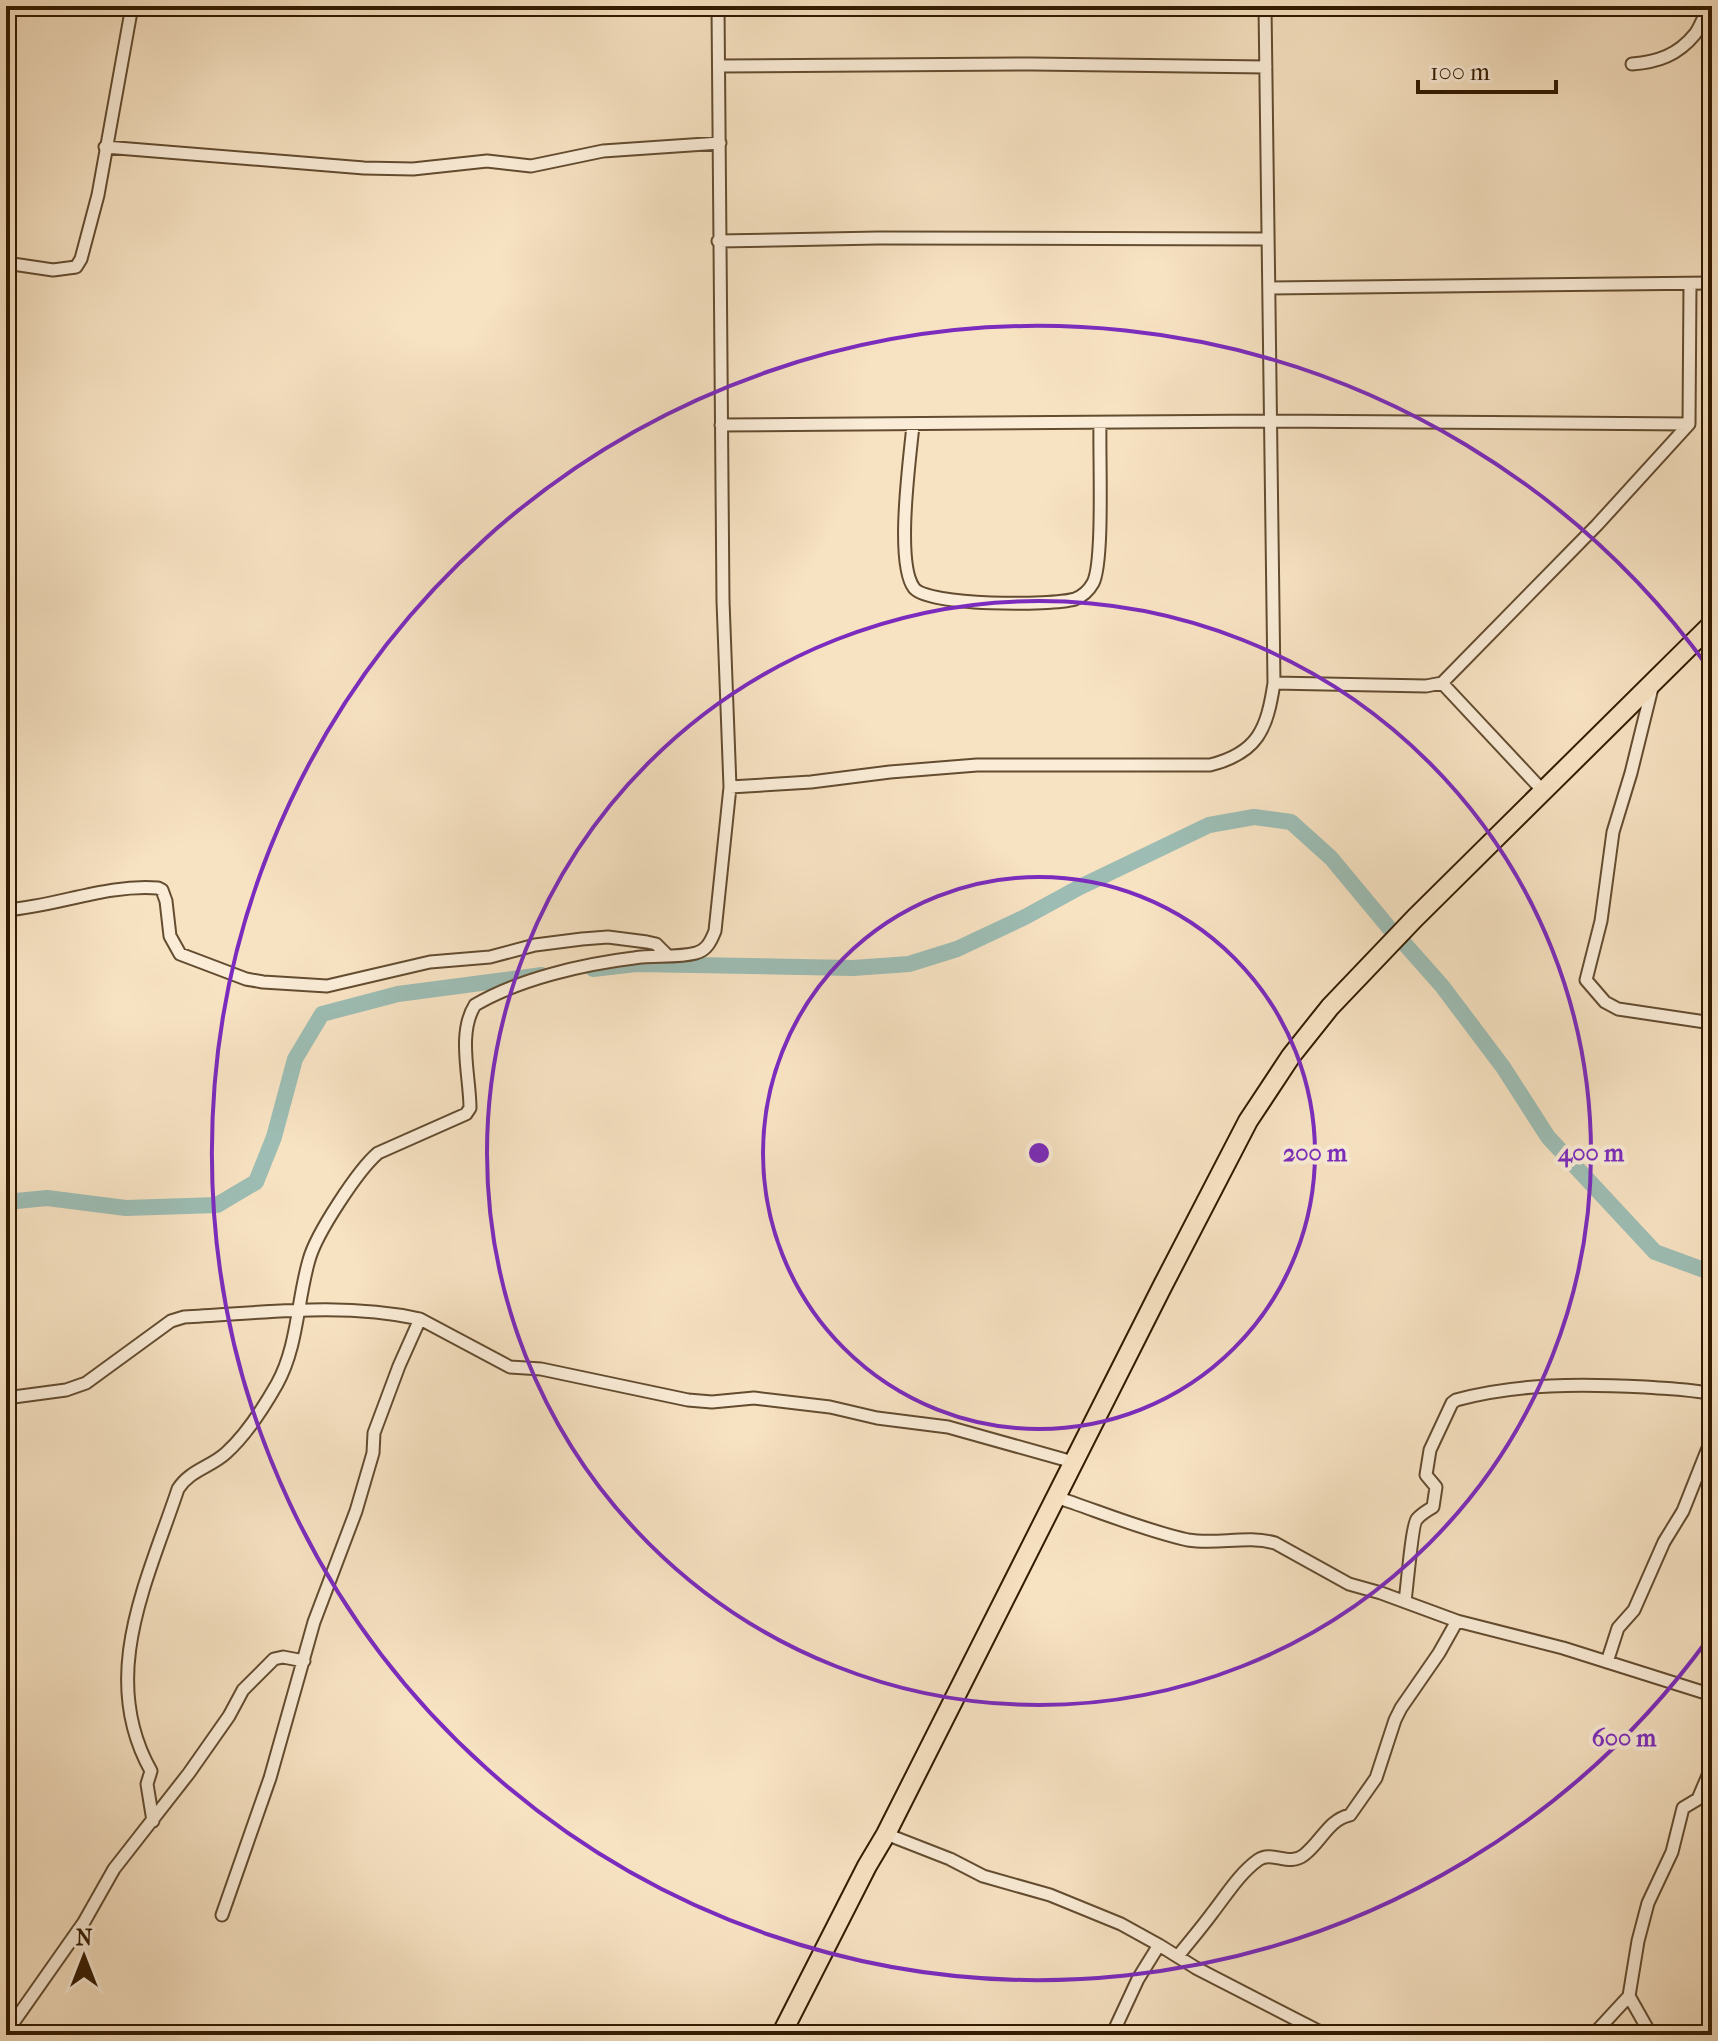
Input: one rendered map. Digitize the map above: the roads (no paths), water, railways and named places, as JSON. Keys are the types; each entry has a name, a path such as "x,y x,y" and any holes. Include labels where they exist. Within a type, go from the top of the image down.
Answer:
{"highway":[{"path":"781,2035 1248,1121 1291,1056 1330,1007 1415,918 1712,624"}],"street":[{"path":"6,263 53,270 76,267 81,259 95,208 132,6"},
{"path":"153,1821 147,1784 151,1771 140,1753 127,1698 129,1644 135,1621 178,1489 190,1475 226,1454 259,1411 285,1368 313,1248 368,1161 397,1142 466,1114 470,1108 467,1033 475,1005 527,982 588,967 666,954 695,954 704,950 715,931 730,787 723,601 718,6"},
{"path":"730,787 977,765 1210,765 1232,760 1257,739 1274,683 1265,6"},
{"path":"1632,64 1655,62 1674,54 1696,33 1712,6"},
{"path":"720,66 1032,64 1266,67"},
{"path":"105,147 364,168 413,169 487,161 531,166 603,151 720,143"},
{"path":"718,241 878,238 1267,239"},
{"path":"1269,288 1712,283"},
{"path":"1274,683 1426,686 1442,683 1597,525 1689,424 1690,284"},
{"path":"721,425 1270,421 1689,424"},
{"path":"913,425 905,569 914,588 925,597 988,603 1060,601 1088,592 1095,580 1098,552 1100,424"},
{"path":"1442,683 1544,792"},
{"path":"1653,684 1613,832 1601,921 1586,980 1605,1002 1618,1009 1712,1023"},
{"path":"6,910 57,903 107,890 158,888 166,901 170,936 180,954 246,979 317,987 430,962 505,954 555,941 608,937 637,940 656,944 666,954"},
{"path":"6,1398 66,1390 86,1383 171,1321 184,1317 297,1310 364,1311 420,1319 501,1364 520,1370 541,1369 688,1400 754,1398 838,1408 877,1418 948,1427 1073,1462"},
{"path":"222,1915 273,1769 314,1622 356,1511 371,1462 374,1433 420,1319"},
{"path":"1405,1601 1412,1553 1411,1532 1416,1520 1433,1507 1435,1497 1436,1487 1426,1475 1430,1450 1456,1400 1528,1388 1583,1385 1671,1387 1712,1394"},
{"path":"1607,1662 1618,1628 1634,1610 1664,1542 1683,1511 1712,1438"},
{"path":"1056,1497 1185,1539 1217,1543 1262,1539 1275,1543 1349,1584 1457,1621 1563,1648 1712,1695"},
{"path":"1178,1956 1231,1886 1259,1859 1297,1860 1338,1818 1350,1815 1376,1778 1401,1708 1457,1621"},
{"path":"6,2033 84,1922 114,1869 229,1716 243,1690 277,1658 304,1661"},
{"path":"1593,2035 1629,1996 1648,1903 1672,1852 1683,1808 1698,1799 1712,1766"},
{"path":"886,1834 950,1859 983,1876 1061,1899 1121,1924 1196,1968 1326,2035"},
{"path":"1112,2035 1138,1979 1159,1945"},
{"path":"1629,1996 1651,2035"}],"waterway":[{"path":"593,969 636,964 853,968 909,964 957,949 1209,825 1254,817 1291,822 1331,858 1390,929"},
{"path":"1403,942 1442,986 1503,1067 1548,1137 1655,1252 1712,1273"},
{"path":"6,1202 47,1198 126,1208 217,1205 256,1182 274,1137 295,1059 322,1014 398,994 542,975"}]}
